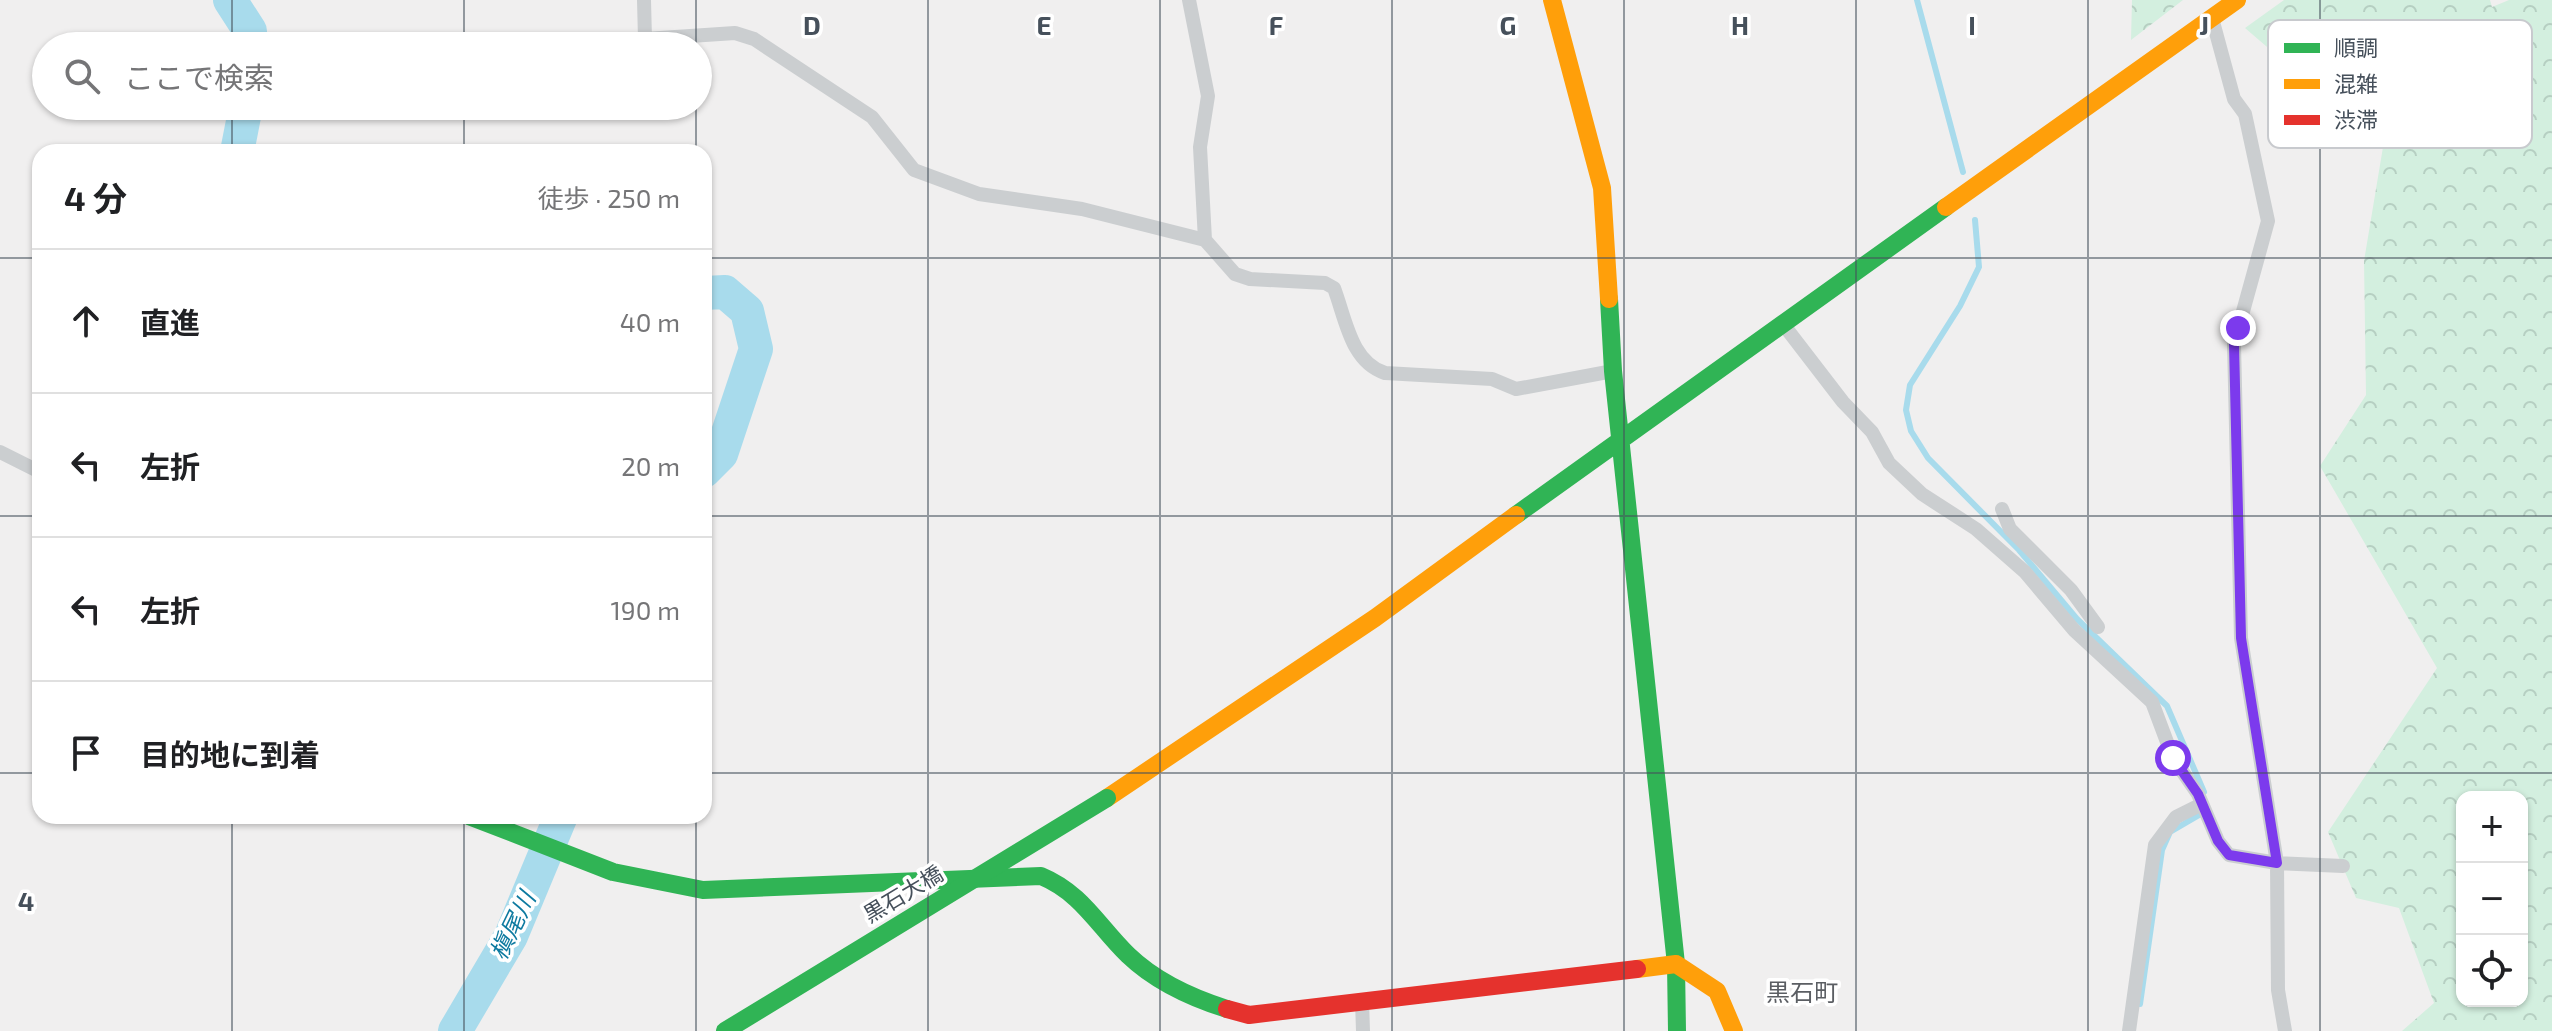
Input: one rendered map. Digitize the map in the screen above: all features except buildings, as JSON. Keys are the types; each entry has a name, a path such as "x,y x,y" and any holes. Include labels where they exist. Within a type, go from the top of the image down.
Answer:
{"street":[{"path":"644,0 645,32"},
{"path":"1189,0 1208,96 1200,147 1205,240"},
{"path":"1552,0 1602,188 1613,371 1676,964 1677,1031"},
{"name":"黒石大橋","path":"725,1031 1107,798 1375,618 1621,438 2237,0"},
{"path":"2212,18 2234,99 2245,114 2268,221 2234,344 2241,638 2277,863 2278,990 2285,1031"},
{"path":"712,35 735,33 754,39 872,117 914,170 979,194 1082,209 1205,240 1235,274 1250,279 1325,283 1334,288 1361,360 1385,373 1492,379 1516,389 1613,371"},
{"path":"1783,324 1843,402 1872,432 1889,463 1922,494 1976,529 2025,572 2062,616 2152,702 2173,758 2202,804 2218,841 2229,855 2277,863 2343,866"},
{"path":"0,452 32,468"},
{"path":"2002,509 2010,529 2098,627"},
{"path":"2062,616 2078,602"},
{"path":"2129,1031 2155,845 2176,817 2202,804"},
{"path":"489,824 597,868 665,888 703,890 1041,876 1066,884 1084,899 1119,948 1152,972 1215,1009 1249,1015 1676,964 1717,991 1734,1031"},
{"path":"1362,1001 1363,1031"}],"green space":[{"path":"2132,0 2183,0 2131,40"},
{"path":"2284,0 2490,0 2492,7 2509,0 2552,0 2552,1031 2402,1031 2434,1003 2399,908 2356,898 2328,832 2437,668 2320,466 2366,395 2364,261 2383,148 2532,148 2532,20 2268,20 2268,48 2245,28"}],"waterway":[{"name":"槇尾川","path":"230,0 250,32"},
{"path":"1917,0 1963,172"},
{"name":"槇尾川","path":"239,144 243,120"},
{"path":"1975,220 1979,267 1960,306 1910,385 1906,410 1911,431 1928,458 2019,550 2077,619 2167,706 2204,792"},
{"name":"槇尾川","path":"712,293 725,292 747,311 756,349 721,454 712,463"},
{"path":"2140,1004 2162,850 2170,832 2206,811"},
{"name":"槇尾川","path":"455,1031 511,936 558,824"}],"traffic: fast":[{"path":"1516,515 1946,207"},
{"path":"1609,299 1613,371 1676,964 1677,1031"},
{"path":"725,1031 1107,798"},
{"path":"490,824 613,872 703,890 1041,876 1068,891 1128,955 1150,973 1187,994 1227,1009"}],"traffic: slow":[{"path":"1552,0 1602,188 1609,299"},
{"path":"1946,207 2237,0"},
{"path":"1107,798 1375,618 1516,515"},
{"path":"1637,969 1676,964 1717,991 1734,1031"}],"traffic: jam":[{"path":"1227,1009 1249,1015 1637,969"}],"district":[{"name":"黒石町","path":"1802,993"}],"route":[{"path":"2173,758 2198,794 2218,841 2229,855 2277,863 2269,797 2252,723 2241,638 2238,404 2234,344 2238,328"}]}
